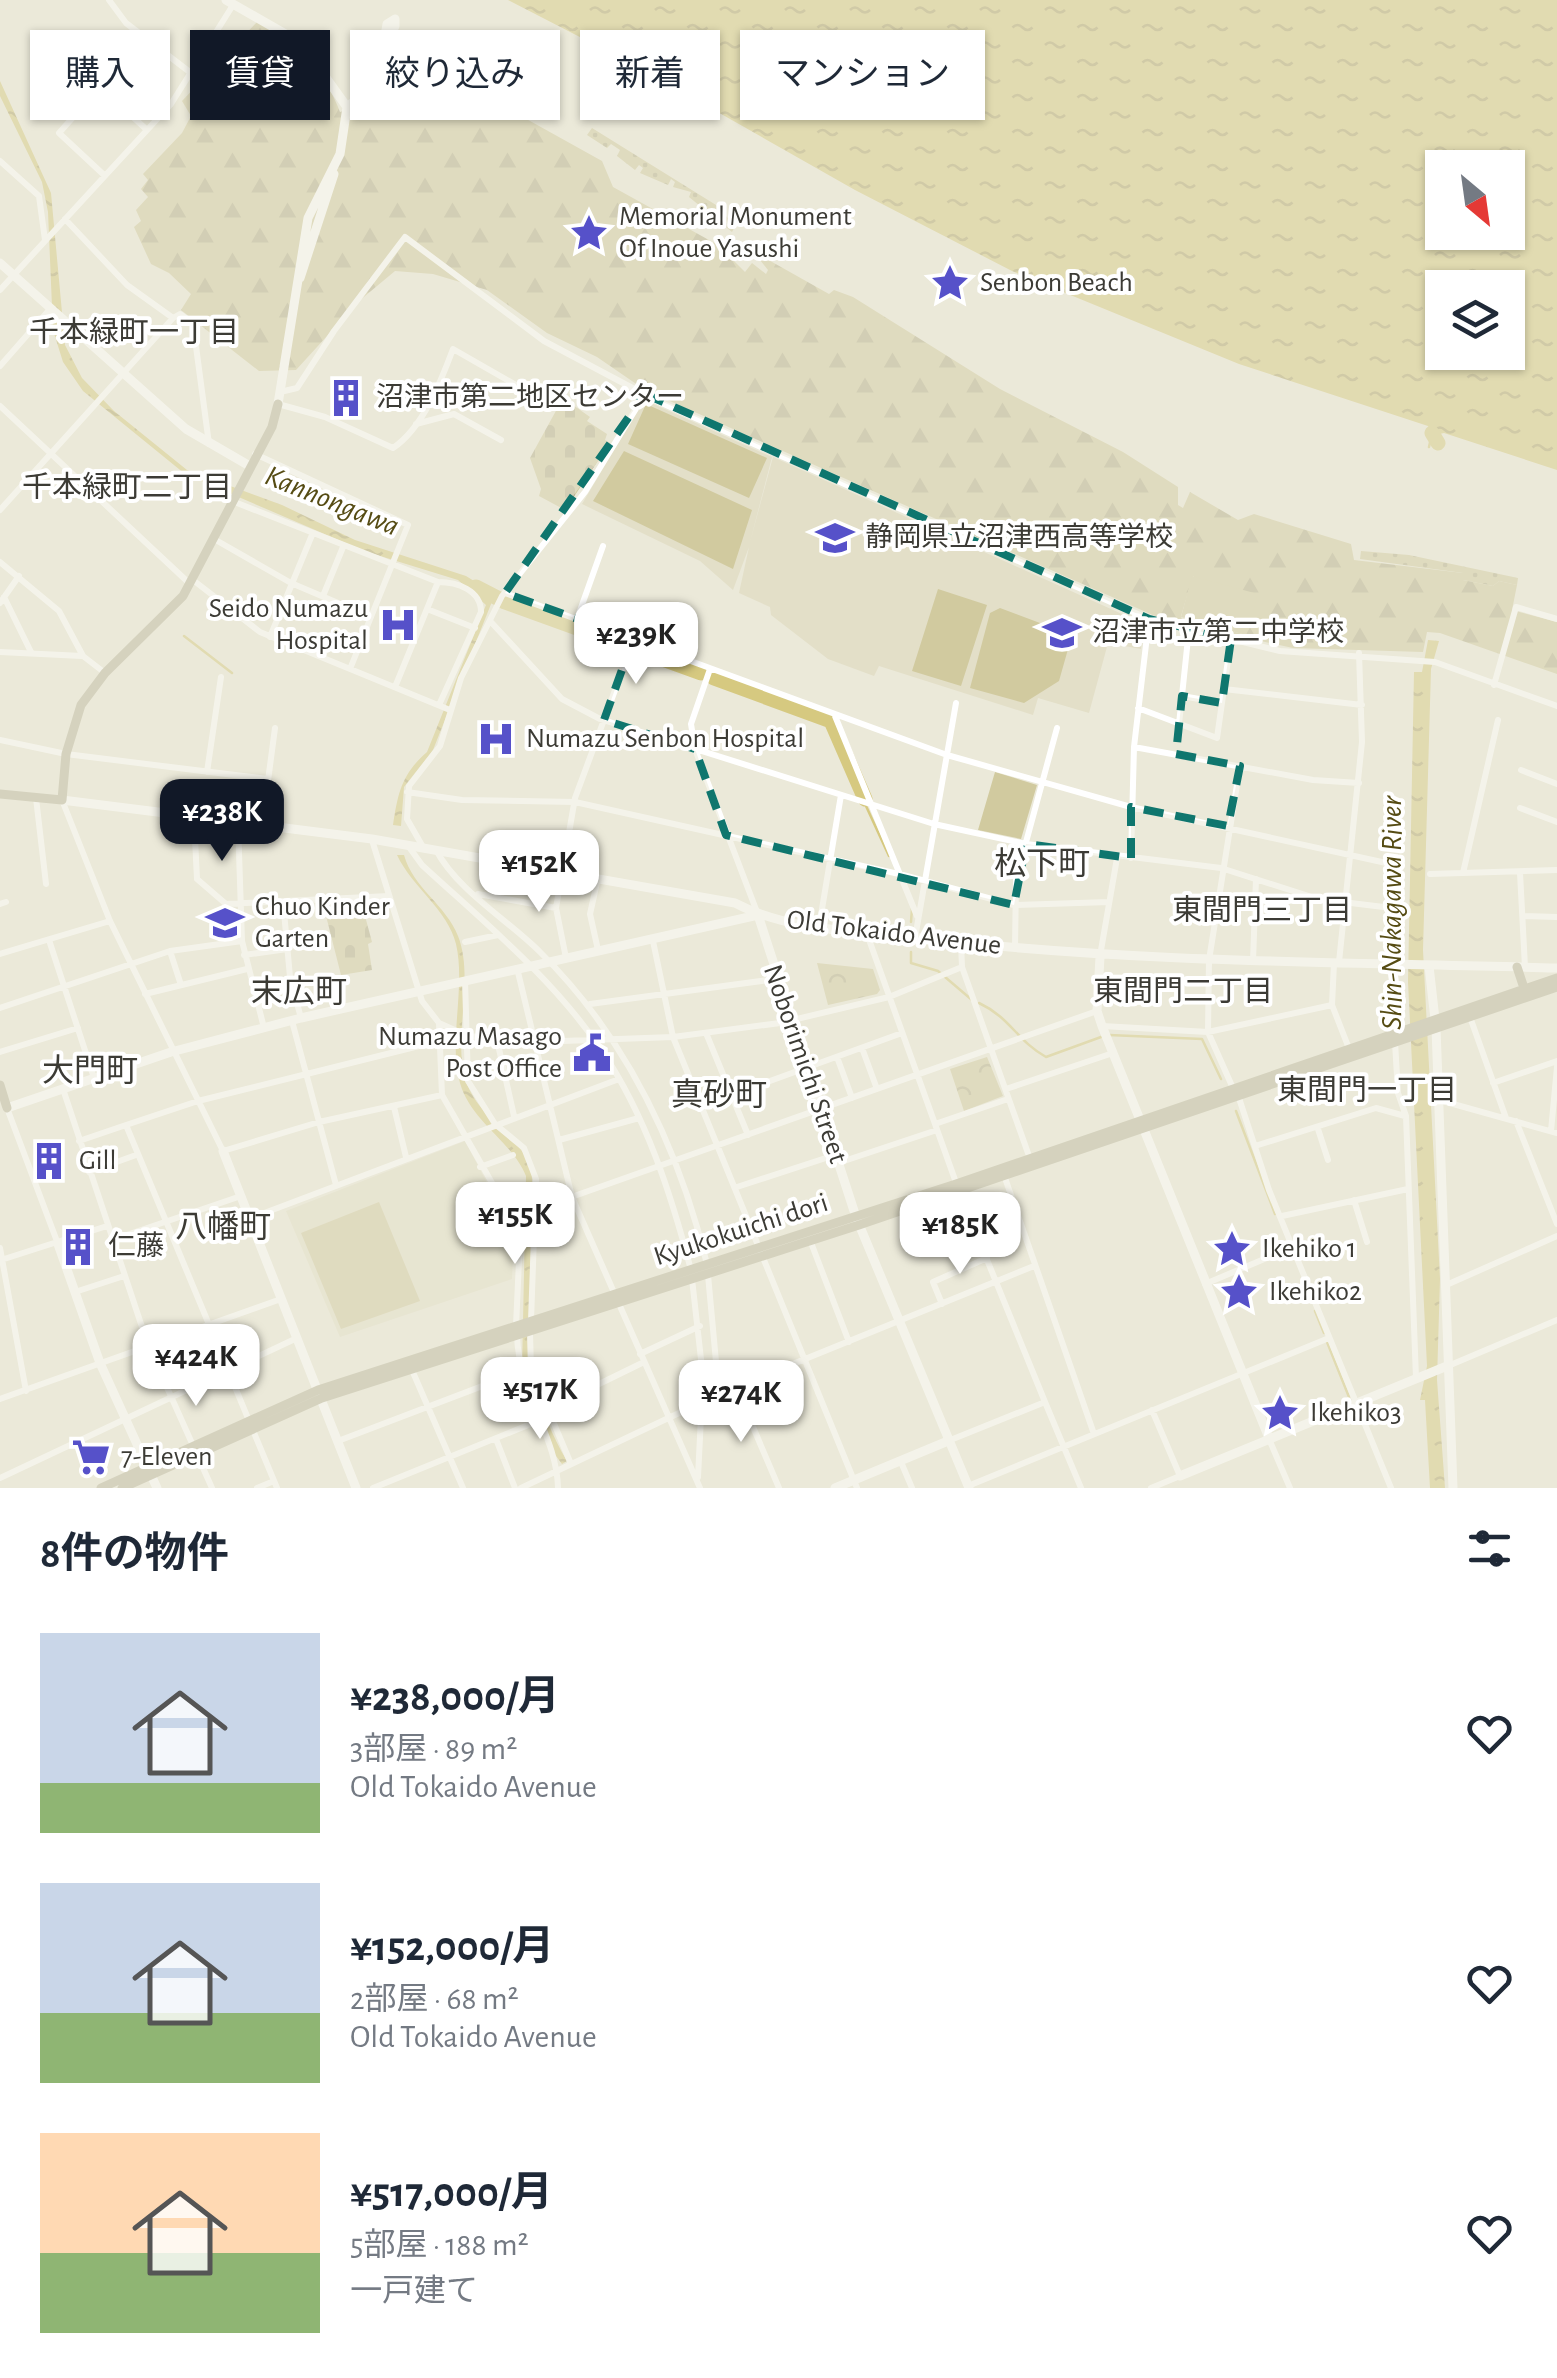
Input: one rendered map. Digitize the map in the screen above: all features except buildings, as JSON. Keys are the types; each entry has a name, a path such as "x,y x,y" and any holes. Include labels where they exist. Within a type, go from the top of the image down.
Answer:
{"main road":[{"path":"0,794 62,800 66,754 82,704 104,673 166,616 192,582 278,404"},
{"path":"1521,968 1524,988"},
{"path":"1398,1035 1433,1026 1557,978"},
{"path":"1468,1012 1557,987"},
{"name":"Kyukokuichi dori","path":"1235,1090 1348,1046 1398,1035"},
{"name":"Kyukokuichi dori","path":"100,1488 196,1452 320,1394 1004,1175 1141,1123 1398,1035"},
{"path":"0,1085 2,1109"},
{"name":"Kyukokuichi dori","path":"958,1187 1030,1156 1141,1123"},
{"path":"320,1394 412,1370 525,1329"},
{"path":"122,1488 149,1471"}],"street":[{"path":"109,0 137,30"},
{"path":"214,30 229,3 302,43 347,107 345,139 309,260 298,281 278,404 325,417 393,448 414,424 441,381 454,349 549,404"},
{"path":"0,290 174,98 190,74"},
{"path":"71,120 59,134 104,175"},
{"path":"136,120 146,129"},
{"path":"0,161 39,196 46,239"},
{"path":"65,219 127,285 173,318"},
{"path":"280,392 297,388 334,331 405,237 544,341 645,394 1149,618 1280,650 1359,653 1434,662 1557,706"},
{"path":"0,263 122,374 209,444 248,465"},
{"path":"0,366 51,310"},
{"path":"0,510 173,318 182,314 195,331 209,444"},
{"path":"423,847 406,819 407,792 412,778 440,746 461,678 505,593 585,492 645,394"},
{"path":"0,406 192,582 270,636 450,710"},
{"path":"414,424 454,414 501,440"},
{"path":"255,454 408,525 350,669"},
{"path":"233,496 312,535 438,582 464,587 482,606 497,608"},
{"path":"270,636 312,535"},
{"path":"214,540 291,583 371,617"},
{"path":"577,619 603,546"},
{"path":"323,596 343,547"},
{"path":"0,562 58,611 83,656 104,673"},
{"path":"20,576 2,600 32,653"},
{"path":"394,687 438,582"},
{"path":"505,593 947,756 1132,807 1228,826 1347,858 1400,866"},
{"path":"438,704 482,606"},
{"path":"427,608 475,628"},
{"path":"1494,685 1516,608 1557,619"},
{"path":"1131,858 1134,747 1149,618"},
{"path":"491,622 562,698 604,720 841,795 934,824 1026,844 1221,868 1342,902 1400,909"},
{"path":"1179,724 1189,629"},
{"path":"1138,708 1218,738 1231,639"},
{"path":"566,958 556,908 575,802 634,640"},
{"path":"0,652 83,656"},
{"path":"1348,1046 1332,1005 1359,783 1359,653"},
{"path":"157,1488 100,1363 58,1244 2,1109 172,1052 296,1019 758,916 696,749 691,724 710,668"},
{"path":"208,772 221,678"},
{"path":"1224,688 1362,706"},
{"path":"1182,696 1222,703"},
{"path":"915,938 956,703"},
{"path":"834,714 918,917"},
{"path":"1463,873 1498,720"},
{"path":"262,826 275,728"},
{"path":"1016,948 1014,905 1026,844 1058,728"},
{"path":"0,740 66,754 267,779"},
{"path":"1134,747 1312,780 1359,783"},
{"path":"1240,766 1208,960 1208,1032 1235,1090 1390,1488"},
{"path":"1521,770 1557,784"},
{"path":"407,792 462,800 575,802 903,875 1014,905 1109,902"},
{"path":"819,927 841,795"},
{"path":"36,798 46,884"},
{"path":"62,800 110,921 223,1151 354,1488"},
{"name":"Old Tokaido Avenue","path":"62,800 372,838 735,903 758,916 915,938 1100,958 1557,968"},
{"path":"1520,808 1557,822"},
{"path":"194,818 197,879 226,904 389,896"},
{"path":"238,823 242,941 264,1028"},
{"path":"372,838 419,990 438,1023 442,1095 467,1134 480,1167 508,1216 521,1217 1097,1011"},
{"path":"408,844 422,865 530,966 595,1041 640,1118 692,1274 700,1326 703,1402 698,1486"},
{"path":"436,849 476,894 590,1004 654,1108 708,1270 719,1394"},
{"path":"1117,858 1100,958 1097,1011 1204,1284 1290,1488"},
{"path":"1430,874 1557,870"},
{"path":"1520,874 1524,916 1521,968"},
{"path":"598,878 590,914 598,952"},
{"path":"1253,961 1256,879"},
{"path":"476,894 556,908"},
{"path":"283,901 296,1019 336,1185"},
{"name":"Noborimichi Street","path":"758,916 858,1221 968,1487"},
{"path":"1524,916 1557,918"},
{"path":"0,954 110,921"},
{"path":"866,932 958,1187 1081,1488"},
{"path":"465,942 498,935"},
{"path":"49,940 94,1078"},
{"path":"0,1008 170,952 242,941"},
{"path":"654,942 673,1037 855,1484"},
{"path":"961,943 962,967 1030,1156"},
{"path":"244,954 287,950"},
{"path":"170,952 181,986"},
{"path":"1400,966 1398,1093 1406,1116 1420,1377"},
{"path":"1429,966 1453,1488"},
{"path":"438,1023 468,1036 496,1040 673,1037 790,1020 889,997 962,967"},
{"path":"517,968 572,1197 698,1486"},
{"path":"145,994 247,969"},
{"path":"590,1004 776,979"},
{"path":"461,980 468,1036 468,1081 495,1124 532,1161 535,1212 519,1372 558,1470 558,1488"},
{"path":"1102,1026 1208,1032 1332,1005"},
{"path":"1468,1012 1506,1118"},
{"path":"0,1052 78,1028"},
{"path":"706,1033 748,1136"},
{"path":"701,1106 902,1033"},
{"path":"496,1040 514,1116"},
{"path":"79,1141 198,1101 439,1041"},
{"path":"862,1048 877,1089"},
{"path":"1006,1089 1113,1053"},
{"path":"837,1057 852,1098"},
{"path":"1438,1100 1554,1132 1557,1064 1494,1083"},
{"path":"251,1218 550,1102 620,1079"},
{"path":"63,1089 148,1346 212,1488"},
{"path":"223,1151 319,1122 442,1095"},
{"path":"737,1187 936,1127 1008,1098"},
{"path":"394,1107 406,1158"},
{"path":"1255,1146 1376,1108 1406,1116"},
{"path":"559,1140 640,1118"},
{"path":"1516,1121 1557,1224"},
{"path":"126,1125 275,1484 257,1488"},
{"path":"1318,1129 1328,1160"},
{"path":"89,1172 136,1155"},
{"path":"480,1167 513,1155"},
{"path":"1004,1175 1094,1434"},
{"path":"1282,1216 1408,1188"},
{"path":"112,1240 241,1196"},
{"path":"1354,1200 1367,1242"},
{"path":"521,1217 525,1329 531,1369 550,1408 560,1444 572,1464"},
{"path":"1,1260 107,1226"},
{"path":"1444,1286 1557,1236"},
{"path":"808,1237 849,1342"},
{"path":"1204,1284 1295,1246"},
{"path":"0,1248 26,1391"},
{"path":"942,1304 933,1282 987,1258"},
{"path":"496,1439 518,1488 719,1394 1034,1266"},
{"path":"76,1292 124,1276"},
{"path":"0,1399 283,1298"},
{"path":"1151,1488 1557,1320"},
{"path":"550,1408 700,1326"},
{"path":"0,1478 298,1338"},
{"path":"968,1487 1329,1338"},
{"path":"412,1370 463,1488"},
{"path":"338,1440 519,1372"},
{"path":"736,1387 779,1488"},
{"path":"836,1488 855,1484 1045,1402"},
{"path":"1152,1410 1180,1476"},
{"path":"373,1488 538,1421"},
{"path":"901,1462 912,1488"}],"highlighted area":[{"path":"645,394 1149,619 1231,639 1222,703 1182,696 1176,754 1240,766 1228,826 1131,807 1131,858 1026,844 1014,905 726,835 695,749 604,720 633,639 505,593"}],"shaded area":[{"path":"649,402 772,457 750,542 773,457 1142,623 1141,649 1108,643 1089,713 1038,698 1033,715 879,666 874,676 828,659 771,615 770,607 739,593 749,547 733,590 700,561 582,504 642,403"},
{"path":"465,1141 514,1234 512,1279 340,1337 286,1211"}],"green space":[{"path":"257,22 272,30 249,30"},
{"path":"330,91 340,112 350,108 350,120 528,120 602,161 613,187 718,245 745,272 752,263 766,274 768,270 760,260 765,258 829,294 834,290 853,297 1000,389 1123,452 1178,487 1178,505 1183,508 1190,492 1238,520 1254,514 1351,544 1354,560 1463,573 1463,580 1493,586 1499,581 1517,585 1512,610 1557,622 1557,674 1440,633 1427,632 1423,652 1293,648 1196,627 1196,621 1246,635 1193,576 1181,616 1183,624 1155,616 645,390 597,357 547,333 487,290 433,274 395,271 359,301 296,370 259,371 181,310 191,294 169,273 151,264 134,227 141,221 136,210 148,197 141,189 148,180 143,174 182,133 190,118 330,120"},
{"path":"190,93 190,114 182,101"},
{"path":"592,128 716,205 735,226 732,232 689,197 691,192 673,187 675,182 671,179 668,185 640,173 643,168 639,165 635,170 617,156 620,150 611,144 607,148 587,135"},
{"path":"563,398 590,417 587,421 607,434 605,440 610,443 565,510 539,496 541,489 530,458"},
{"path":"646,404 767,458 749,498 628,444"},
{"path":"624,451 752,510 733,569 593,501"},
{"path":"1361,551 1409,555 1518,578 1517,585 1499,581 1493,586 1463,580 1463,573 1360,559"},
{"path":"1192,576 1258,594 1246,635 1181,617"},
{"path":"938,589 987,605 961,686 912,671"},
{"path":"1000,608 1072,635 1059,681 1024,703 970,688 990,613"},
{"path":"995,772 1037,785 1021,839 978,830"},
{"path":"361,901 372,942 368,944 372,970 341,975 323,904"},
{"path":"817,963 873,969 880,990 877,994 828,1005"},
{"path":"987,1057 1003,1096 964,1111 950,1069"},
{"path":"379,1202 420,1301 341,1329 301,1233"}],"water":[{"path":"508,0 1557,0 1557,470 1444,433 1435,435 1428,426 1239,364 1012,271 855,190 720,113 720,30 580,30 580,37"},
{"path":"0,81 51,193 65,345 82,378 114,411 187,470 282,505 355,540 466,576 495,594 433,750 404,787 401,826 393,825 402,784 427,752 486,605 458,580 364,551 185,474 83,391 63,362 53,330 48,212 42,182 0,96"},
{"path":"1428,640 1439,641 1431,669 1423,950 1440,1279 1437,1380 1445,1488 1430,1488 1425,1400 1420,1400 1427,1366 1408,982 1414,672 1422,672"},
{"path":"397,855 404,855 408,867 458,936 464,971 461,1047 466,1081 479,1105 531,1165 532,1351 537,1387 567,1461 562,1464 550,1448 541,1412 522,1370 526,1176 465,1097 456,1050 456,944 446,920"}],"waterway":[{"path":"1429,447 1432,433"},
{"path":"1432,433 1438,443"},
{"path":"476,587 505,602 701,673"},
{"path":"184,636 232,673"},
{"path":"714,678 831,721 865,799"},
{"path":"866,806 889,856"},
{"path":"911,922 912,908"},
{"path":"911,952 911,963 938,971 972,1000"},
{"path":"979,1003 999,1015 1046,1057 1101,1037"},
{"path":"1109,1035 1202,1039 1221,1079"},
{"path":"1236,1111 1275,1214"},
{"path":"1315,1311 1324,1333"},
{"path":"1327,1342 1349,1397"}],"place":[{"name":"Memorial Monument Of Inoue Yasushi","path":"589,233"},
{"name":"Senbon Beach","path":"950,283"},
{"name":"沼津市第二地区センター","path":"346,398"},
{"name":"静岡県立沼津西高等学校","path":"835,538"},
{"name":"Seido Numazu Hospital","path":"398,625"},
{"name":"沼津市立第二中学校","path":"1062,633"},
{"name":"Numazu Senbon Hospital","path":"496,739"},
{"name":"Chuo Kinder Garten","path":"225,923"},
{"name":"Numazu Masago Post Office","path":"592,1053"},
{"name":"Gill","path":"49,1161"},
{"name":"仁藤","path":"78,1247"},
{"name":"Ikehiko 1","path":"1232,1249"},
{"name":"Ikehiko2","path":"1239,1292"},
{"name":"Ikehiko3","path":"1280,1413"},
{"name":"7-Eleven","path":"91,1457"}],"district":[{"name":"千本緑町一丁目","path":"134,333"},
{"name":"千本緑町二丁目","path":"127,488"},
{"name":"松下町","path":"1042,864"},
{"name":"東間門三丁目","path":"1262,911"},
{"name":"末広町","path":"299,992"},
{"name":"東間門二丁目","path":"1183,992"},
{"name":"大門町","path":"90,1071"},
{"name":"東間門一丁目","path":"1367,1091"},
{"name":"真砂町","path":"719,1095"},
{"name":"八幡町","path":"223,1227"}],"water label":[{"name":"Kannongawa","path":"332,501"},
{"name":"Shin-Nakagawa River","path":"1392,913"}]}
